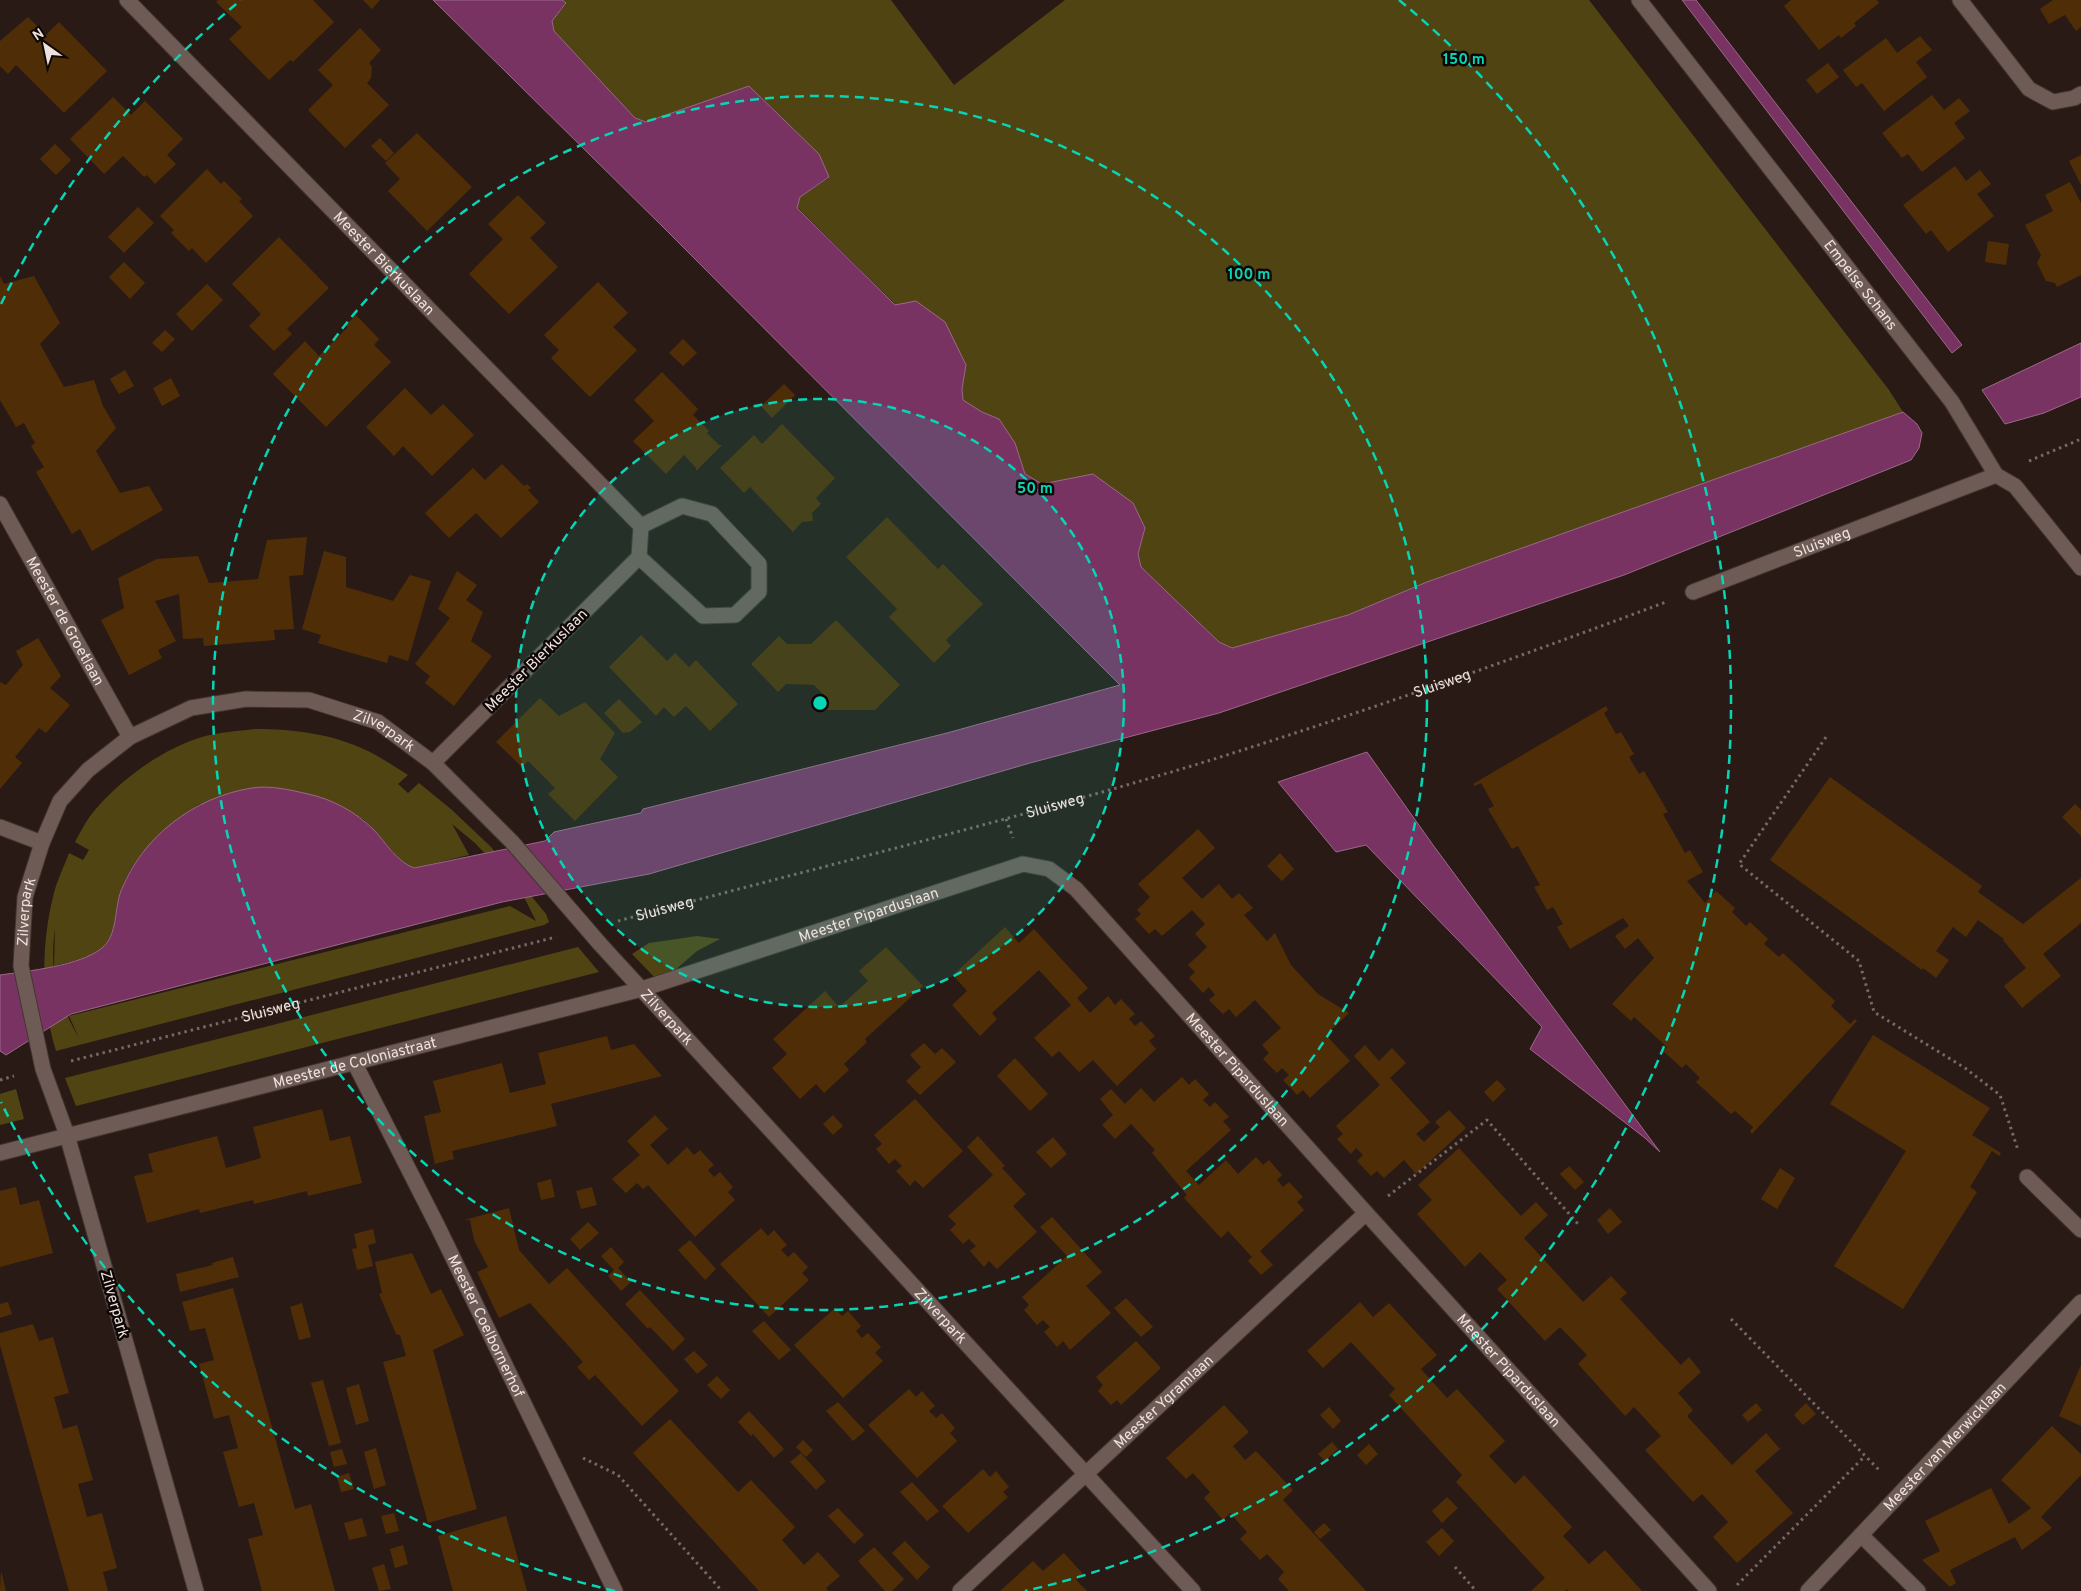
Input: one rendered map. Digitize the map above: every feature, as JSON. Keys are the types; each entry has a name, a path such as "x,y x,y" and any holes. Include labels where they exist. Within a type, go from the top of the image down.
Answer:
{"street":[{"name":"Meester Bierkuslaan","path":"127,0 641,526"},
{"name":"Empelse Schans","path":"1638,0 1952,402 1996,475 2015,486 2081,568"},
{"path":"1960,0 2029,89 2053,102 2074,98 2081,94"},
{"name":"Sluisweg","path":"1693,592 1996,475"},
{"name":"Meester de Groetlaan","path":"0,504 130,737"},
{"path":"682,506 712,514 759,564 759,592 735,616 703,616 639,556 641,526 682,506"},
{"name":"Meester Bierkuslaan","path":"433,763 639,556"},
{"name":"Zilverpark","path":"196,1591 67,1135 43,1069 22,966 25,898 42,843 60,801 88,770 130,737 191,708 246,699 309,700 378,722 433,763 512,842 587,929 1193,1591"},
{"path":"0,827 42,843"},
{"name":"Meester Piparduslaan","path":"642,989 1023,864 1049,869 1076,889 1366,1213 1709,1591"},
{"name":"Meester de Coloniastraat","path":"0,1152 642,989"},
{"name":"Meester Coelbornerhof","path":"354,1062 437,1225 615,1591"},
{"path":"2027,1177 2081,1230"},
{"name":"Meester Ygramlaan","path":"960,1591 1366,1213"},
{"name":"Meester van Merwicklaan","path":"1808,1591 2081,1302"},
{"path":"1861,1535 1918,1591"}],"path":[{"path":"1996,475 2081,439"},
{"name":"Sluisweg","path":"0,1080 834,866 1195,764 1307,730 1525,655 1693,592"},
{"path":"1826,737 1739,864 1859,961 1874,1012 1965,1068 2000,1095 2027,1177"},
{"path":"1366,1213 1487,1120 1578,1224"},
{"path":"1731,1319 1902,1493"},
{"path":"541,1438 618,1475 722,1591"},
{"path":"1732,1591 1865,1456"},
{"path":"1455,1567 1476,1591"}],"shaded area":[{"path":"433,0 562,0 566,3 552,21 554,31 635,118 646,122 749,86 819,154 829,177 800,197 797,208 895,305 916,301 945,322 966,365 962,389 963,400 982,412 999,419 1015,443 1025,474 1042,484 1093,474 1133,503 1145,528 1138,554 1141,567 1219,642 1232,648 1348,615 1427,582 1903,412 1917,424 1922,433 1919,448 1911,460 1624,575 1219,713 1030,763 649,874 502,902 71,1014 6,1055 0,1051 0,975 67,963 81,959 102,948 111,936 121,891 130,871 142,853 156,837 191,810 210,800 231,793 259,787 301,792 326,799 359,817 374,830 397,857 414,868 545,841 554,832 641,813 643,809 947,733 1120,685 663,227"},
{"path":"562,0 891,0 954,85 1065,0 1589,0 1889,390 1903,412 1427,582 1348,615 1232,648 1219,642 1141,567 1138,554 1145,528 1093,474 1042,485 1025,474 1015,443 999,419 963,401 962,389 966,365 896,305 797,207 800,197 829,178 819,154 749,86 646,122 635,118 554,31 552,21 566,4"},
{"path":"1682,0 1696,0 1962,345 1952,353"},
{"path":"2081,343 2081,397 2044,413 2005,424 1982,390"},
{"path":"255,729 299,731 341,740 368,751 408,775 398,784 408,793 419,783 452,810 491,847 546,914 549,922 544,925 56,1051 45,994 46,935 54,891 69,853 83,860 89,850 75,842 84,825 95,810 117,787 158,757 202,737","holes":["200,804 349,812 364,820 404,865 414,868 469,855 452,824 475,843 522,893 536,921 510,906 69,1016 79,1038 65,1011 56,985 53,958 55,928 54,966 87,957 103,947 108,942 113,930 117,903 124,882 140,855 162,832"]},
{"path":"1367,752 1433,845 1660,1152 1645,1138 1530,1049 1542,1027 1366,845 1336,852 1278,782"},
{"path":"697,936 720,939 697,951 660,983 632,954 649,943"},
{"path":"578,947 599,972 76,1106 65,1078"},
{"path":"16,1089 24,1119 0,1125 0,1094"}],"building":[{"path":"218,0 313,0 334,22 293,62 290,60 269,80 229,39 242,27 216,2"},
{"path":"363,0 380,0 372,9"},
{"path":"1791,0 1877,0 1879,3 1854,23 1856,26 1841,38 1839,35 1819,50 1784,6"},
{"path":"2053,0 2081,0 2081,27 2076,31 2065,15 2049,24 2040,9"},
{"path":"28,17 46,35 59,22 107,71 64,113 16,65 8,74 0,66 0,41"},
{"path":"360,28 381,50 369,63 372,67 371,78 367,83 389,105 345,148 308,110 333,85 318,70"},
{"path":"1920,36 1932,50 1916,62 1927,77 1884,111 1862,83 1856,87 1843,70 1886,38 1897,53"},
{"path":"1828,63 1839,77 1817,94 1806,80"},
{"path":"1932,95 1944,110 1959,98 1970,111 1954,123 1965,138 1922,172 1908,154 1902,158 1882,133"},
{"path":"113,97 131,115 145,101 183,139 167,155 176,164 155,184 147,175 144,177 123,156 104,174 70,139"},
{"path":"417,133 472,187 427,231 388,191 400,179 385,163"},
{"path":"380,138 394,153 386,161 371,146"},
{"path":"55,144 71,160 56,175 40,159"},
{"path":"2081,155 2081,185 2069,161"},
{"path":"1955,166 1966,181 1980,170 1991,184 1977,194 1994,216 1948,252 1931,230 1926,234 1903,205"},
{"path":"207,169 221,184 224,181 242,199 239,201 253,216 206,263 192,248 189,251 171,233 174,230 160,216"},
{"path":"2070,182 2081,203 2081,275 2057,287 2055,283 2046,281 2037,263 2041,255 2025,225 2053,211 2045,195"},
{"path":"518,195 546,223 530,238 558,267 509,314 469,274 503,239 488,224"},
{"path":"138,207 154,223 124,253 108,237"},
{"path":"279,237 329,288 287,329 292,334 274,351 249,326 261,314 232,284"},
{"path":"1988,241 2009,244 2006,265 1985,262"},
{"path":"124,262 145,283 130,299 109,277"},
{"path":"0,276 4,284 34,276 60,323 40,344 64,387 94,380 103,406 116,428 96,451 120,493 149,486 163,510 92,551 80,529 72,534 36,472 44,467 31,446 35,443 24,423 16,427 0,400"},
{"path":"598,282 628,313 613,327 637,350 590,397 551,358 559,350 544,335"},
{"path":"207,284 223,300 192,331 176,314"},
{"path":"356,315 379,339 374,345 391,362 326,427 273,374 305,341 319,356 348,327 346,325"},
{"path":"165,330 175,339 162,352 152,343"},
{"path":"683,339 697,353 683,366 669,353"},
{"path":"125,370 134,386 119,394 110,379"},
{"path":"662,372 698,409 693,415 709,431 707,433 719,445 722,445 696,471 696,468 684,455 666,474 633,441 654,421 634,400"},
{"path":"171,378 180,396 162,406 153,388"},
{"path":"784,384 795,395 772,418 761,406"},
{"path":"405,388 431,415 443,404 474,435 432,476 403,446 394,456 366,427"},
{"path":"782,424 835,478 816,498 821,504 812,513 813,521 802,522 793,532 750,487 744,493 720,468 754,435 762,444"},
{"path":"502,464 524,486 527,484 531,488 528,490 539,502 501,538 476,513 449,538 425,513 473,468 485,480"},
{"path":"887,517 938,569 943,564 983,604 946,640 951,646 934,663 889,617 897,609 846,557"},
{"path":"307,537 303,575 289,576 294,629 274,630 275,640 204,646 203,638 183,639 179,594 155,601 176,641 158,650 162,658 129,675 101,620 124,608 118,578 157,559 198,556 209,583 258,579 267,540"},
{"path":"324,551 346,557 346,587 393,601 410,575 431,581 408,661 389,655 387,663 341,650 318,643 321,635 302,629"},
{"path":"457,571 477,585 466,600 483,612 471,641 492,656 454,706 425,683 430,676 415,664 450,618 438,609"},
{"path":"836,620 900,685 875,710 826,710 827,698 814,685 786,684 778,692 751,664 779,636 787,644 811,644"},
{"path":"641,635 667,661 675,653 689,667 696,660 738,704 710,731 686,706 674,717 664,707 656,716 609,667"},
{"path":"38,638 61,676 50,688 70,705 46,733 39,728 15,757 22,763 0,789 0,682 6,685 23,665 16,651"},
{"path":"540,698 559,716 585,702 615,733 600,759 618,777 575,821 548,794 555,788 528,761 522,767 496,742"},
{"path":"619,699 642,722 630,732 623,733 604,713"},
{"path":"1606,706 1608,710 1604,713 1616,734 1621,732 1634,754 1629,757 1639,774 1644,771 1668,812 1663,814 1685,853 1690,850 1703,872 1687,881 1705,903 1716,891 1735,908 1732,912 1746,926 1750,922 1768,939 1764,944 1779,957 1783,953 1835,1001 1831,1006 1850,1024 1855,1019 1857,1021 1752,1134 1750,1131 1753,1127 1735,1111 1731,1114 1696,1082 1700,1078 1686,1064 1682,1068 1663,1051 1667,1047 1634,1017 1631,1021 1612,1004 1654,958 1638,938 1625,949 1615,936 1629,926 1623,918 1570,949 1557,927 1563,924 1553,907 1547,910 1534,887 1540,885 1518,846 1512,849 1488,809 1494,806 1481,783 1475,786 1473,784"},
{"path":"1830,777 1982,886 1978,892 2023,924 2081,878 2081,923 2043,954 2061,976 2022,1008 2004,986 2026,968 2004,939 1978,920 1966,937 1953,927 1936,951 1949,960 1936,978 1923,968 1922,970 1770,860"},
{"path":"2075,804 2081,810 2081,836 2062,817"},
{"path":"1198,829 1215,848 1182,878 1202,899 1219,884 1232,899 1239,893 1253,908 1244,915 1267,941 1275,933 1291,965 1318,994 1349,1013 1326,1035 1350,1061 1310,1098 1303,1090 1297,1095 1283,1080 1289,1075 1282,1068 1277,1073 1263,1059 1269,1053 1262,1045 1281,1028 1255,1000 1236,1017 1229,1009 1223,1014 1209,1000 1215,995 1209,987 1203,993 1189,978 1195,972 1188,965 1207,947 1195,934 1205,924 1192,910 1162,936 1155,929 1149,934 1135,919 1141,914 1137,910 1150,897 1138,884"},
{"path":"1280,853 1294,869 1282,881 1267,866"},
{"path":"1005,927 1019,943 1034,929 1088,988 1077,998 1090,1013 1108,996 1115,1005 1121,999 1135,1014 1129,1019 1135,1026 1141,1021 1155,1036 1149,1041 1156,1049 1117,1086 1093,1060 1079,1072 1059,1051 1052,1057 1034,1038 1071,1005 1039,970 992,1013 997,1019 980,1036 952,1005 967,991 953,975"},
{"path":"886,947 923,986 865,1039 867,1042 844,1064 849,1070 824,1093 816,1084 800,1099 772,1068 787,1054 773,1039 825,991 839,1007 868,981 859,971"},
{"path":"1873,1035 1990,1108 1972,1135 2001,1153 1999,1156 1992,1151 1970,1187 1977,1192 1903,1309 1834,1266 1906,1151 1830,1104"},
{"path":"607,1036 611,1050 634,1044 662,1076 551,1104 557,1126 452,1151 454,1159 435,1164 424,1116 441,1112 433,1081 502,1063 510,1093 546,1084 538,1053"},
{"path":"924,1043 935,1054 942,1048 956,1062 920,1095 906,1081 921,1067 910,1055"},
{"path":"1365,1045 1379,1061 1392,1048 1406,1063 1390,1078 1430,1122 1416,1134 1424,1142 1440,1127 1435,1122 1449,1110 1466,1128 1416,1174 1404,1160 1384,1178 1377,1171 1371,1176 1357,1161 1363,1155 1356,1148 1351,1154 1337,1139 1343,1134 1336,1126 1380,1085 1354,1056"},
{"path":"1015,1058 1048,1094 1030,1111 997,1076"},
{"path":"1182,1077 1189,1085 1195,1079 1209,1094 1203,1100 1210,1107 1215,1102 1229,1117 1223,1121 1231,1130 1186,1171 1199,1185 1226,1160 1238,1174 1256,1157 1263,1165 1269,1160 1282,1175 1277,1180 1283,1187 1289,1182 1303,1197 1297,1202 1304,1210 1260,1251 1273,1265 1261,1275 1248,1261 1252,1257 1228,1231 1221,1238 1184,1198 1187,1195 1152,1153 1155,1150 1131,1124 1115,1139 1102,1125 1113,1115 1100,1099 1111,1089 1125,1104 1141,1088 1154,1102"},
{"path":"1497,1080 1506,1089 1493,1102 1484,1092"},
{"path":"915,1099 963,1151 923,1188 915,1180 910,1186 896,1171 902,1166 895,1159 889,1164 876,1149 882,1144 874,1135"},
{"path":"322,1109 330,1141 350,1136 362,1183 308,1196 307,1191 254,1204 253,1200 200,1213 199,1209 147,1223 134,1176 153,1172 148,1154 217,1136 226,1168 261,1158 253,1127"},
{"path":"655,1115 668,1129 650,1145 668,1165 687,1147 694,1155 700,1150 714,1165 708,1170 714,1177 720,1172 733,1187 728,1192 735,1200 695,1237 648,1185 643,1189 637,1183 626,1193 612,1179 640,1155 627,1141"},
{"path":"833,1115 843,1126 833,1135 823,1124"},
{"path":"978,1136 1005,1166 1002,1168 1026,1194 1013,1206 1037,1232 997,1269 989,1261 984,1267 970,1251 976,1246 969,1239 963,1244 950,1230 956,1224 948,1216 993,1175 967,1147"},
{"path":"1053,1137 1067,1154 1051,1168 1036,1152"},
{"path":"1459,1148 1521,1216 1536,1202 1548,1215 1524,1238 1583,1302 1611,1276 1627,1293 1620,1299 1681,1365 1689,1357 1701,1372 1678,1393 1693,1410 1687,1416 1732,1465 1766,1433 1780,1449 1755,1471 1793,1513 1737,1563 1713,1537 1728,1522 1702,1494 1693,1502 1645,1450 1661,1436 1634,1407 1625,1416 1578,1364 1587,1355 1560,1327 1545,1341 1497,1289 1507,1280 1480,1252 1465,1267 1417,1214 1432,1200 1418,1185"},
{"path":"1569,1166 1584,1182 1575,1190 1560,1174"},
{"path":"1780,1168 1795,1178 1777,1209 1761,1199"},
{"path":"551,1179 555,1197 541,1200 537,1183"},
{"path":"16,1187 20,1205 39,1200 53,1253 0,1267 0,1191"},
{"path":"592,1187 597,1205 581,1209 576,1191"},
{"path":"509,1208 519,1250 549,1284 567,1268 679,1391 642,1426 595,1375 589,1380 577,1367 583,1362 530,1303 499,1318 477,1272 488,1267 474,1240 470,1220 464,1220"},
{"path":"1610,1208 1622,1222 1608,1234 1597,1220"},
{"path":"1052,1217 1102,1272 1086,1286 1111,1313 1070,1350 1063,1341 1057,1347 1044,1332 1050,1327 1043,1320 1037,1325 1024,1310 1029,1305 1022,1297 1067,1256 1040,1227"},
{"path":"588,1222 599,1233 580,1250 570,1239"},
{"path":"761,1228 768,1236 774,1230 787,1245 781,1250 788,1257 794,1252 808,1267 802,1273 809,1280 769,1317 720,1264"},
{"path":"373,1229 376,1243 368,1245 373,1266 357,1270 352,1249 357,1248 354,1234"},
{"path":"690,1240 716,1269 705,1280 678,1250"},
{"path":"611,1247 624,1262 618,1268 631,1282 621,1291 608,1276 614,1270 601,1256"},
{"path":"412,1253 431,1294 441,1289 464,1335 433,1350 477,1509 428,1523 383,1362 406,1356 400,1335 396,1334 379,1294 382,1293 375,1262"},
{"path":"233,1257 239,1277 180,1292 176,1274 213,1265 212,1263"},
{"path":"233,1288 295,1509 311,1504 335,1591 262,1591 248,1539 263,1535 254,1503 239,1507 223,1452 238,1448 229,1415 214,1419 199,1364 214,1360 205,1328 190,1331 182,1302"},
{"path":"640,1290 685,1339 673,1351 650,1327 648,1329 625,1304"},
{"path":"1126,1298 1153,1327 1141,1337 1114,1308"},
{"path":"8,1302 12,1314 0,1318 0,1304"},
{"path":"1360,1302 1373,1317 1389,1303 1437,1355 1421,1369 1447,1398 1457,1389 1505,1441 1489,1456 1515,1484 1524,1475 1572,1527 1563,1536 1589,1564 1605,1550 1642,1591 1568,1591 1567,1589 1565,1591 1531,1591 1545,1578 1456,1482 1462,1475 1389,1395 1395,1389 1351,1342 1323,1368 1307,1351"},
{"path":"302,1303 311,1337 299,1340 290,1307"},
{"path":"835,1308 842,1316 848,1311 861,1326 856,1331 862,1338 868,1333 881,1347 875,1353 883,1361 843,1398 794,1345"},
{"path":"764,1321 791,1350 779,1360 752,1331"},
{"path":"33,1324 39,1341 53,1337 69,1393 54,1397 63,1429 77,1425 93,1480 78,1484 87,1517 102,1513 117,1568 103,1572 108,1591 69,1591 34,1467 0,1345 0,1333"},
{"path":"1136,1341 1161,1368 1121,1405 1117,1400 1111,1405 1098,1391 1103,1385 1096,1377"},
{"path":"694,1351 708,1365 697,1374 684,1359"},
{"path":"2081,1365 2081,1426 2059,1416"},
{"path":"717,1376 730,1390 721,1399 707,1385"},
{"path":"323,1380 341,1443 329,1446 311,1383"},
{"path":"359,1384 369,1421 356,1425 346,1388"},
{"path":"909,1389 916,1397 922,1391 935,1406 929,1411 936,1418 942,1413 955,1428 950,1433 957,1441 917,1478 868,1425"},
{"path":"838,1402 865,1431 853,1441 826,1411"},
{"path":"1756,1403 1762,1410 1748,1422 1742,1415"},
{"path":"1806,1403 1816,1414 1803,1425 1794,1415"},
{"path":"1224,1405 1249,1432 1233,1446 1245,1460 1256,1451 1293,1490 1283,1500 1366,1591 1289,1591 1278,1579 1284,1572 1267,1554 1260,1560 1240,1539 1247,1532 1230,1513 1223,1520 1204,1498 1210,1492 1193,1473 1186,1479 1166,1458"},
{"path":"1329,1407 1341,1421 1333,1429 1320,1415"},
{"path":"749,1411 784,1449 774,1458 753,1434 751,1436 738,1422"},
{"path":"670,1419 738,1492 751,1480 795,1527 782,1540 804,1565 818,1552 840,1576 826,1588 828,1591 759,1591 633,1453"},
{"path":"2052,1426 2081,1454 2081,1475 2041,1517 2052,1528 2022,1550 2015,1537 1950,1570 1956,1583 1950,1587 1922,1560 1940,1551 1925,1521 1991,1488 2009,1524 2031,1508 2001,1480"},
{"path":"803,1440 813,1450 806,1457 796,1447"},
{"path":"1332,1442 1338,1449 1325,1461 1318,1454"},
{"path":"1369,1444 1378,1454 1366,1465 1357,1455"},
{"path":"376,1448 386,1485 374,1489 364,1452"},
{"path":"342,1449 347,1464 334,1467 330,1452"},
{"path":"801,1453 826,1481 816,1490 790,1462"},
{"path":"983,1469 990,1477 996,1471 1009,1487 1003,1492 1008,1497 968,1533 942,1506"},
{"path":"349,1473 354,1489 341,1492 337,1477"},
{"path":"912,1482 939,1511 927,1521 900,1492"},
{"path":"1447,1497 1458,1508 1442,1523 1432,1511"},
{"path":"838,1508 864,1535 854,1544 828,1516"},
{"path":"394,1513 399,1531 386,1534 381,1516"},
{"path":"506,1516 527,1591 453,1591 438,1536"},
{"path":"362,1518 367,1536 349,1540 344,1523"},
{"path":"1324,1523 1331,1530 1320,1539 1314,1532"},
{"path":"1442,1528 1454,1541 1439,1556 1426,1542"},
{"path":"905,1541 930,1567 917,1580 892,1553"},
{"path":"403,1545 408,1564 395,1568 390,1549"},
{"path":"874,1547 904,1579 892,1591 885,1591 858,1561"},
{"path":"1064,1553 1083,1574 1076,1580 1087,1591 1000,1591 1033,1561 1043,1571"},
{"path":"384,1564 391,1589 379,1591 372,1568"},
{"path":"1,1571 6,1591 0,1591"}]}
